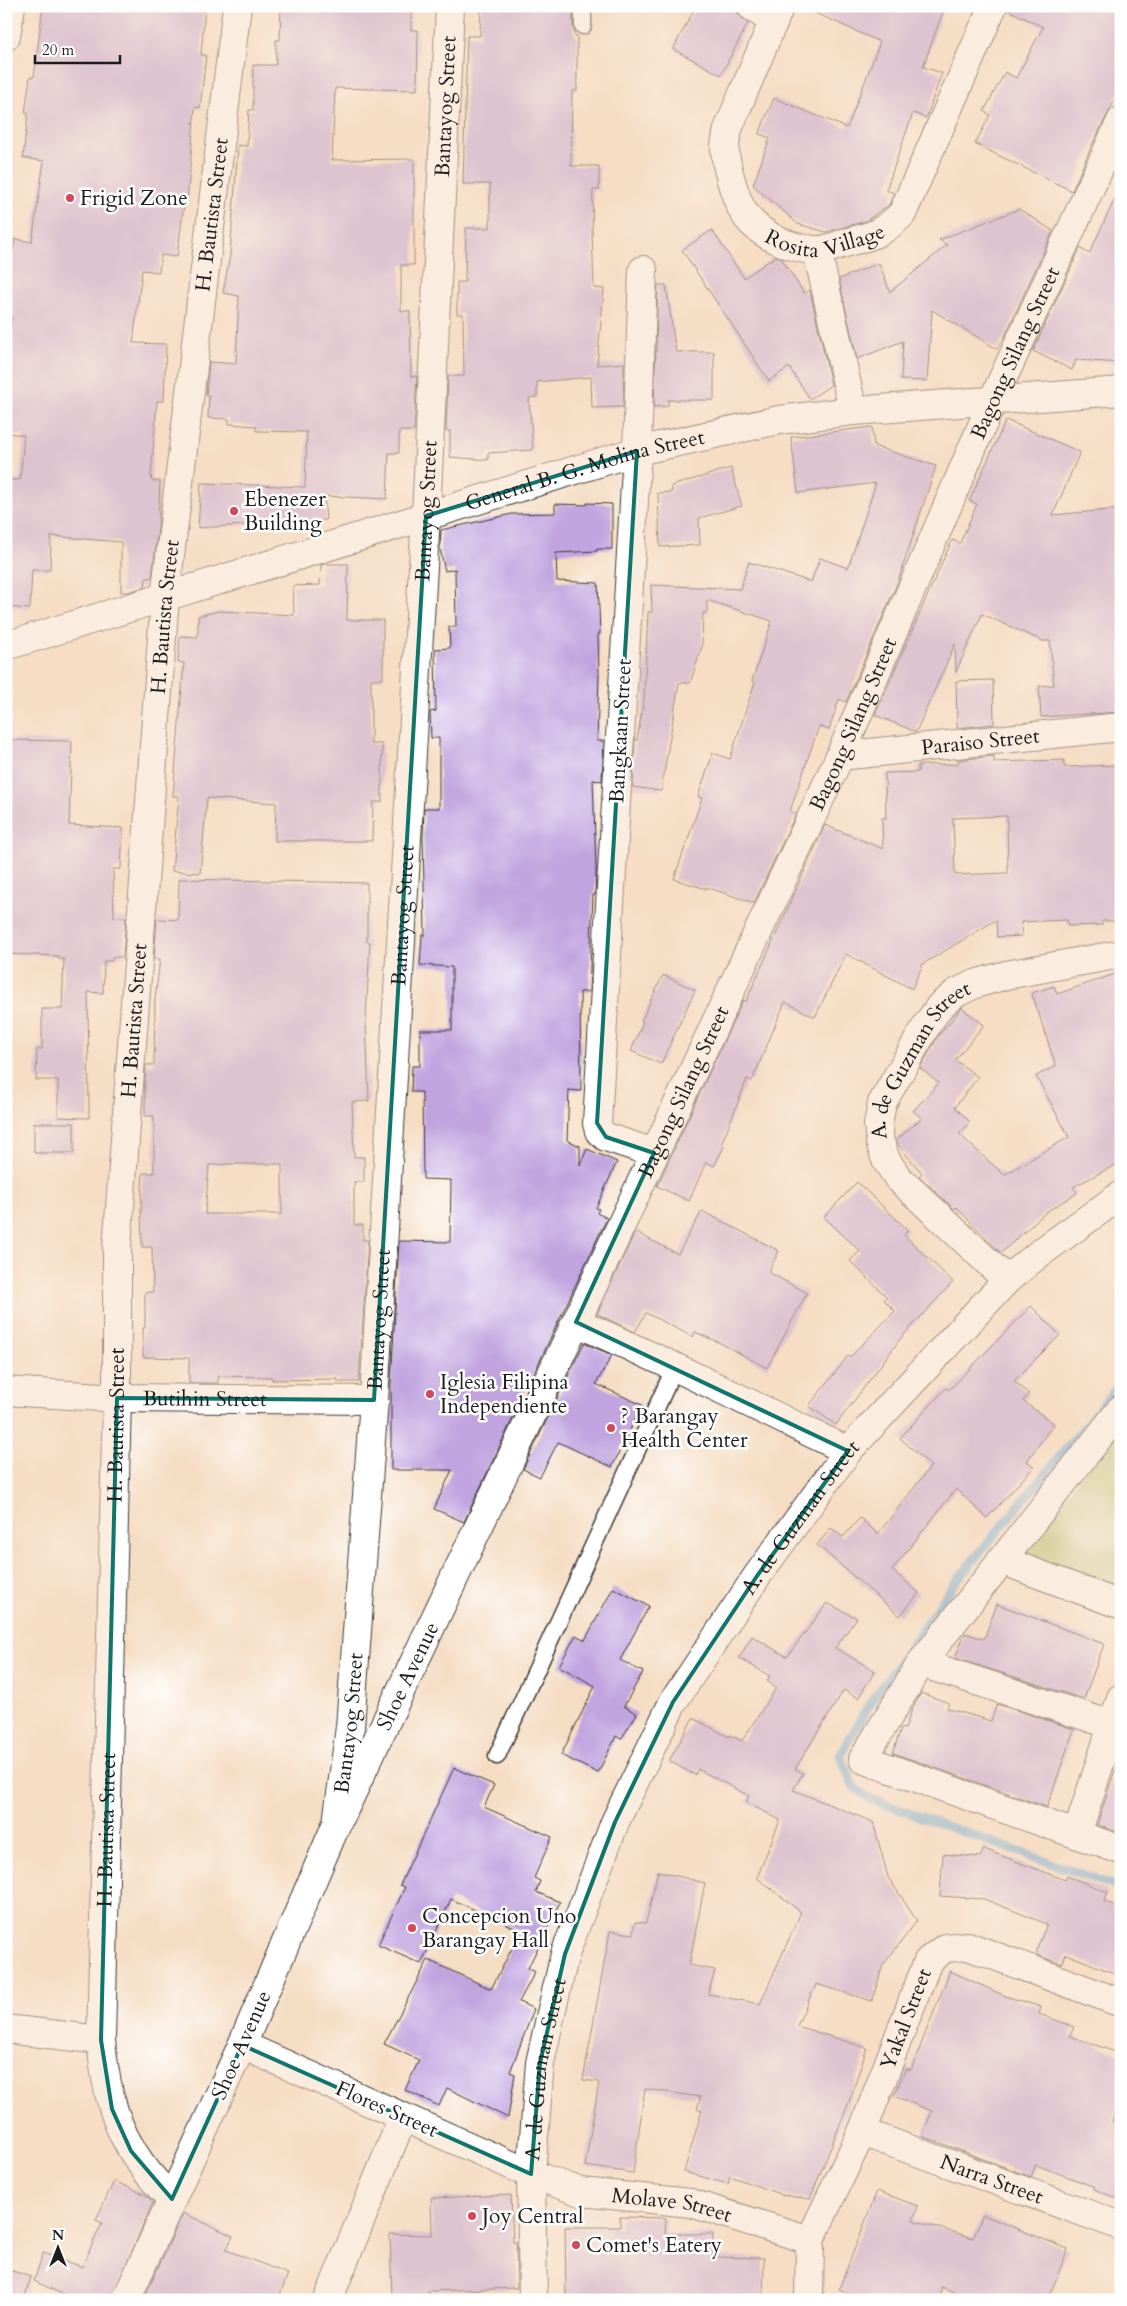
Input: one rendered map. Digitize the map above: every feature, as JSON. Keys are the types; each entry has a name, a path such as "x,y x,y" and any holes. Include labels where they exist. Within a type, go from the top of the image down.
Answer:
{"street":[{"path":"6,36 11,6"},
{"name":"H. Bautista Street","path":"172,2198 152,2179 131,2151 112,2109 104,2073 101,2040 117,1398 117,1248 165,597 237,6"},
{"name":"Bantayog Street","path":"338,1823 350,1728 374,1400 426,516 450,6"},
{"path":"751,6 777,14"},
{"name":"Rosita Village","path":"777,14 728,129 725,150 728,166 743,211 756,226 772,237 794,247 817,250 868,237 888,228 902,214 993,6"},
{"name":"Bagong Silang Street","path":"576,1322 840,756 993,400 1121,121"},
{"path":"817,250 853,412"},
{"name":"Bangkaan Street","path":"643,270 637,451 597,1123 599,1131 606,1137 654,1154"},
{"name":"General B. G. Molina Street","path":"6,646 637,451 744,426 853,412 1121,391"},
{"name":"Paraiso Street","path":"840,756 1121,727"},
{"name":"A. de Guzman Street","path":"533,2300 531,2174 540,2063 565,1954 615,1822 673,1702 757,1576 848,1451 1007,1280 898,1178 886,1160 880,1142 878,1124 882,1103 928,1023 940,1006 956,993 975,984 1006,975 1121,954"},
{"path":"1007,1280 1062,1236 1121,1195"},
{"path":"576,1322 675,1367 848,1451"},
{"name":"Shoe Avenue","path":"126,2300 242,2045 338,1823 576,1322"},
{"name":"Butihin Street","path":"6,1391 117,1398 374,1400"},
{"path":"1121,1409 921,1663 863,1759 1121,1850"},
{"path":"1001,1560 1121,1605"},
{"path":"921,1663 1112,1725"},
{"path":"1077,1834 1121,1698"},
{"name":"Yakal Street","path":"810,2240 862,2132 928,1961 944,1948 968,1946 1121,2002"},
{"path":"6,2029 101,2040"},
{"name":"Flores Street","path":"242,2045 531,2174"},
{"path":"328,2300 403,2117"},
{"name":"Narra Street","path":"862,2132 1121,2226"},
{"name":"Molave Street","path":"531,2174 582,2192 691,2203 810,2240"},
{"path":"809,2300 810,2240"}],"lane":[{"path":"583,6 583,26"},
{"path":"497,1756 675,1367"}],"highlighted area":[{"path":"637,451 597,1123 606,1137 654,1153 576,1322 848,1451 757,1576 673,1702 615,1822 565,1954 540,2063 531,2174 242,2045 172,2199 131,2151 112,2109 101,2040 117,1398 374,1400 426,516"}],"green space":[{"path":"1121,1428 1121,1597 1018,1556"}],"building":[{"path":"43,6 205,6 201,55 206,55 200,108 195,107 187,204 184,204 177,257 161,255 159,272 142,270 133,343 166,344 164,401 157,401 151,476 152,481 160,481 158,529 152,577 146,579 145,587 121,592 121,542 51,536 50,570 32,570 30,609 6,607 6,480 20,480 24,435 6,433 6,362 12,317 6,316 6,289 15,239 32,242 44,161 23,158 28,113 25,113 30,77 34,77"},
{"path":"281,6 303,6 303,9 381,10 382,6 411,6 411,30 418,30 417,90 335,88 332,160 414,159 414,265 401,265 401,311 410,311 411,377 417,376 414,431 399,431 399,453 389,453 387,499 324,496 326,520 198,528 201,483 305,487 307,432 256,431 256,426 229,424 229,419 208,418 209,396 206,396 209,362 236,364 239,296 223,293 230,255 238,145 247,146 249,110 253,110 253,65 276,65 276,40 280,40"},
{"path":"481,6 573,6 573,26 575,36 577,36 577,91 572,91 571,166 599,166 599,190 593,190 592,233 594,288 604,289 597,365 624,363 623,407 592,408 591,377 537,382 537,397 529,398 533,450 488,453 488,460 450,457 450,431 446,431 448,376 464,376 463,314 457,314 457,282 465,282 466,228 490,228 490,184 463,184 467,36 480,36"},
{"path":"696,6 736,6 737,13 748,23 721,75 673,49"},
{"path":"800,6 945,6 923,67 942,73 926,118 913,113 886,190 894,193 889,205 866,221 826,232 798,224 753,185 770,138 759,134 774,98 847,128 880,42"},
{"path":"1008,6 1121,6 1121,88 1092,145 1072,191 975,144 990,115 984,111 1005,72 1016,78 1043,27 1008,10"},
{"path":"1121,186 1121,363 1076,360 1072,370 1033,351 1080,248 1089,254"},
{"path":"1019,209 1053,231 1004,338 997,349 932,310 927,381 901,380 903,341 857,359 839,279 879,263 890,292 947,245 939,240"},
{"path":"712,230 744,278 776,256 781,258 804,293 810,290 831,385 810,399 789,367 769,381 682,250"},
{"path":"658,285 666,285 676,352 714,352 714,400 668,400 668,406 654,407"},
{"path":"1006,420 1080,452 1053,515 1121,509 1121,712 1041,717 1039,686 1054,685 1050,641 1043,641 982,614 956,672 955,644 916,732 875,715 952,540 960,543 977,504 969,501"},
{"path":"872,427 874,446 936,466 898,581 846,702 839,699 829,730 819,726 790,811 796,814 754,903 706,887 706,889 674,879 702,798 698,797 713,753 730,759 755,682 752,681 772,621 707,600 707,613 703,613 702,647 690,683 679,683 661,791 633,787 635,740 637,740 644,699 648,612 652,612 651,585 740,589 749,562 811,582 820,558 848,568 876,483 798,493 791,437"},
{"path":"731,468 742,506 699,518 700,545 660,547 658,493 672,492 671,486"},
{"path":"587,503 612,504 612,549 556,553 557,581 598,583 600,634 598,634 597,741 604,741 602,781 593,780 595,895 593,895 589,992 580,992 581,1091 569,1090 567,1140 580,1146 580,1165 587,1149 617,1162 596,1208 599,1209 597,1213 607,1218 464,1522 434,1509 452,1470 391,1470 391,1382 399,1241 450,1242 451,1180 423,1179 422,1092 411,1092 412,1066 420,1066 420,1030 452,1030 452,967 420,965 422,935 425,935 424,808 439,808 439,738 431,738 430,712 436,711 435,649 450,648 449,627 456,627 455,569 445,571 440,549 441,530 512,514 555,513 555,504 587,505"},
{"path":"348,564 347,620 383,620 383,679 371,679 371,744 382,744 382,802 373,802 372,841 275,841 276,803 207,798 200,873 172,871 179,796 173,796 184,663 178,662 180,636 198,637 198,616 219,611 294,615 293,586 320,585 321,565"},
{"path":"993,680 994,724 957,728 956,681"},
{"path":"8,740 72,741 69,825 123,828 121,869 113,869 114,917 126,918 123,957 112,957 112,961 104,961 103,993 88,992 89,1118 58,1117 58,1080 36,1080 37,1049 42,1049 42,1009 62,1009 64,959 58,959 59,956 6,954"},
{"path":"994,756 994,762 1064,760 1064,767 1121,765 1121,921 1102,921 1102,925 1068,926 1067,920 1021,922 1022,936 997,937 996,920 923,964 912,989 846,954 815,1017 785,1002 752,1081 747,1079 721,1145 724,1147 714,1166 706,1162 689,1201 657,1186 743,1000 746,1001 825,825 883,849 882,818 886,818 885,773 918,772 918,765 958,764 958,760","holes":["1007,816 1008,873 955,875 953,818"]},
{"path":"179,879 367,883 367,942 370,942 366,1019 369,1101 352,1102 354,1157 364,1157 364,1182 354,1182 354,1225 363,1225 363,1240 368,1240 359,1382 338,1382 338,1379 272,1380 272,1377 218,1376 218,1383 189,1383 189,1358 143,1357 145,1292 153,1292 152,1247 142,1247 141,1207 143,1173 154,1173 154,1116 145,1116 145,1082 146,1065 154,1065 155,999 160,959 154,959 157,919 178,920","holes":["282,1164 282,1214 205,1214 209,1165"]},
{"path":"1121,972 1121,1162 1073,1187 1077,1193 1046,1212 1001,1253 956,1207 954,1209 919,1176 922,1173 898,1145 896,1140 922,1118 913,1111 939,1083 920,1068 938,1036 962,1008 984,1025 955,1060 978,1077 955,1107 970,1122 959,1134 1004,1175 1069,1137 1036,1076 1056,1066 1032,993 1054,986 1057,994"},
{"path":"663,975 695,990 661,1064 631,1051 643,1022 641,1021"},
{"path":"34,1123 74,1123 74,1153 34,1153"},
{"path":"857,1182 908,1230 904,1235 953,1282 901,1338 836,1425 809,1406 848,1356 850,1357 895,1311 884,1300 887,1297 850,1261 860,1251 824,1217"},
{"path":"702,1211 779,1251 768,1272 807,1293 767,1368 720,1343 695,1332 693,1337 646,1313 635,1332 597,1314 635,1232 678,1254"},
{"path":"1031,1306 1060,1335 1014,1381 1029,1394 1023,1401 1054,1424 1027,1461 1034,1467 987,1518 956,1489 892,1570 919,1593 900,1616 817,1545 831,1528 843,1537 860,1518 878,1534 931,1466 900,1438 946,1388 949,1390"},
{"path":"584,1343 612,1355 596,1384 642,1405 612,1467 558,1442 540,1477 523,1469"},
{"path":"613,1588 649,1606 620,1660 643,1672 624,1706 637,1714 621,1739 616,1736 598,1773 561,1755 595,1686 559,1666 576,1635 585,1640"},
{"path":"827,1603 857,1618 835,1648 875,1671 858,1698 844,1690 795,1769 803,1773 793,1790 873,1822 888,1877 917,1921 883,1965 872,2001 816,1984 797,2026 867,2048 849,2102 810,2199 782,2195 730,2176 728,2184 684,2172 702,2110 697,2109 701,2097 645,2089 633,2173 585,2166 599,2082 583,2080 610,1931 633,1934 635,1922 646,1923 658,1871 705,1883 689,1965 715,1970 708,1994 760,2004 801,1912 757,1878 780,1820 746,1802 749,1796 698,1769 695,1775 669,1761 693,1718 729,1737 730,1735 742,1741 776,1688 767,1681 770,1676 739,1658 752,1636 787,1657"},
{"path":"997,1604 1104,1644 1084,1699 955,1658 965,1633 984,1639"},
{"path":"921,1693 949,1703 947,1708 991,1721 997,1704 1074,1729 1047,1807 893,1753 901,1728 905,1729 912,1709"},
{"path":"1116,1767 1121,1767 1121,1833 1097,1825"},
{"path":"454,1768 494,1785 484,1807 552,1837 534,1878 540,1881 536,1892 560,1902 528,1968 535,1972 519,2002 534,2009 510,2072 515,2074 508,2118 447,2088 439,2106 405,2090 419,2060 384,2044 428,1960 491,1989 521,1931 451,1899 421,1964 378,1945 405,1887 400,1885"},
{"path":"984,1849 1065,1880 1067,1876 1108,1892 1104,1901 1121,1908 1121,1976 1066,1954 1062,1964 1037,1955 1037,1949 1047,1924 984,1899 940,1896 943,1854 980,1857"},
{"path":"950,1971 1005,1996 1041,2007 1039,2014 1074,2027 1070,2036 1121,2054 1121,2097 1112,2122 1121,2126 1121,2200 1094,2189 1095,2187 1036,2165 1031,2177 922,2136 932,2111 894,2096 906,2068 911,2070"},
{"path":"114,2181 146,2195 153,2202 111,2300 75,2300 34,2281 43,2253 82,2267 102,2223 96,2220"},
{"path":"877,2191 918,2206 913,2220 973,2238 983,2215 1068,2249 1048,2300 974,2300 941,2287 941,2300 867,2300 839,2289"},
{"path":"511,2195 513,2242 516,2242 517,2288 428,2291 428,2297 392,2297 390,2234 432,2235 431,2198"},
{"path":"183,2213 233,2236 226,2250 288,2274 278,2300 143,2300"},
{"path":"620,2217 666,2218 665,2234 713,2234 713,2257 764,2258 763,2300 566,2300 565,2227 620,2227"},
{"path":"6,2269 31,2277 24,2300 6,2300"}],"waterway":[{"path":"1121,1383 956,1581 866,1710 840,1755 853,1786 870,1799 1121,1888"}],"place":[{"name":"Frigid Zone","path":"70,198"},
{"name":"Ebenezer Building","path":"234,511"},
{"name":"Iglesia Filipina Independiente","path":"430,1394"},
{"name":"? Barangay Health Center","path":"611,1428"},
{"name":"Concepcion Uno Barangay Hall","path":"412,1928"},
{"name":"Joy Central","path":"472,2216"},
{"name":"Comet's Eatery","path":"576,2245"}]}
